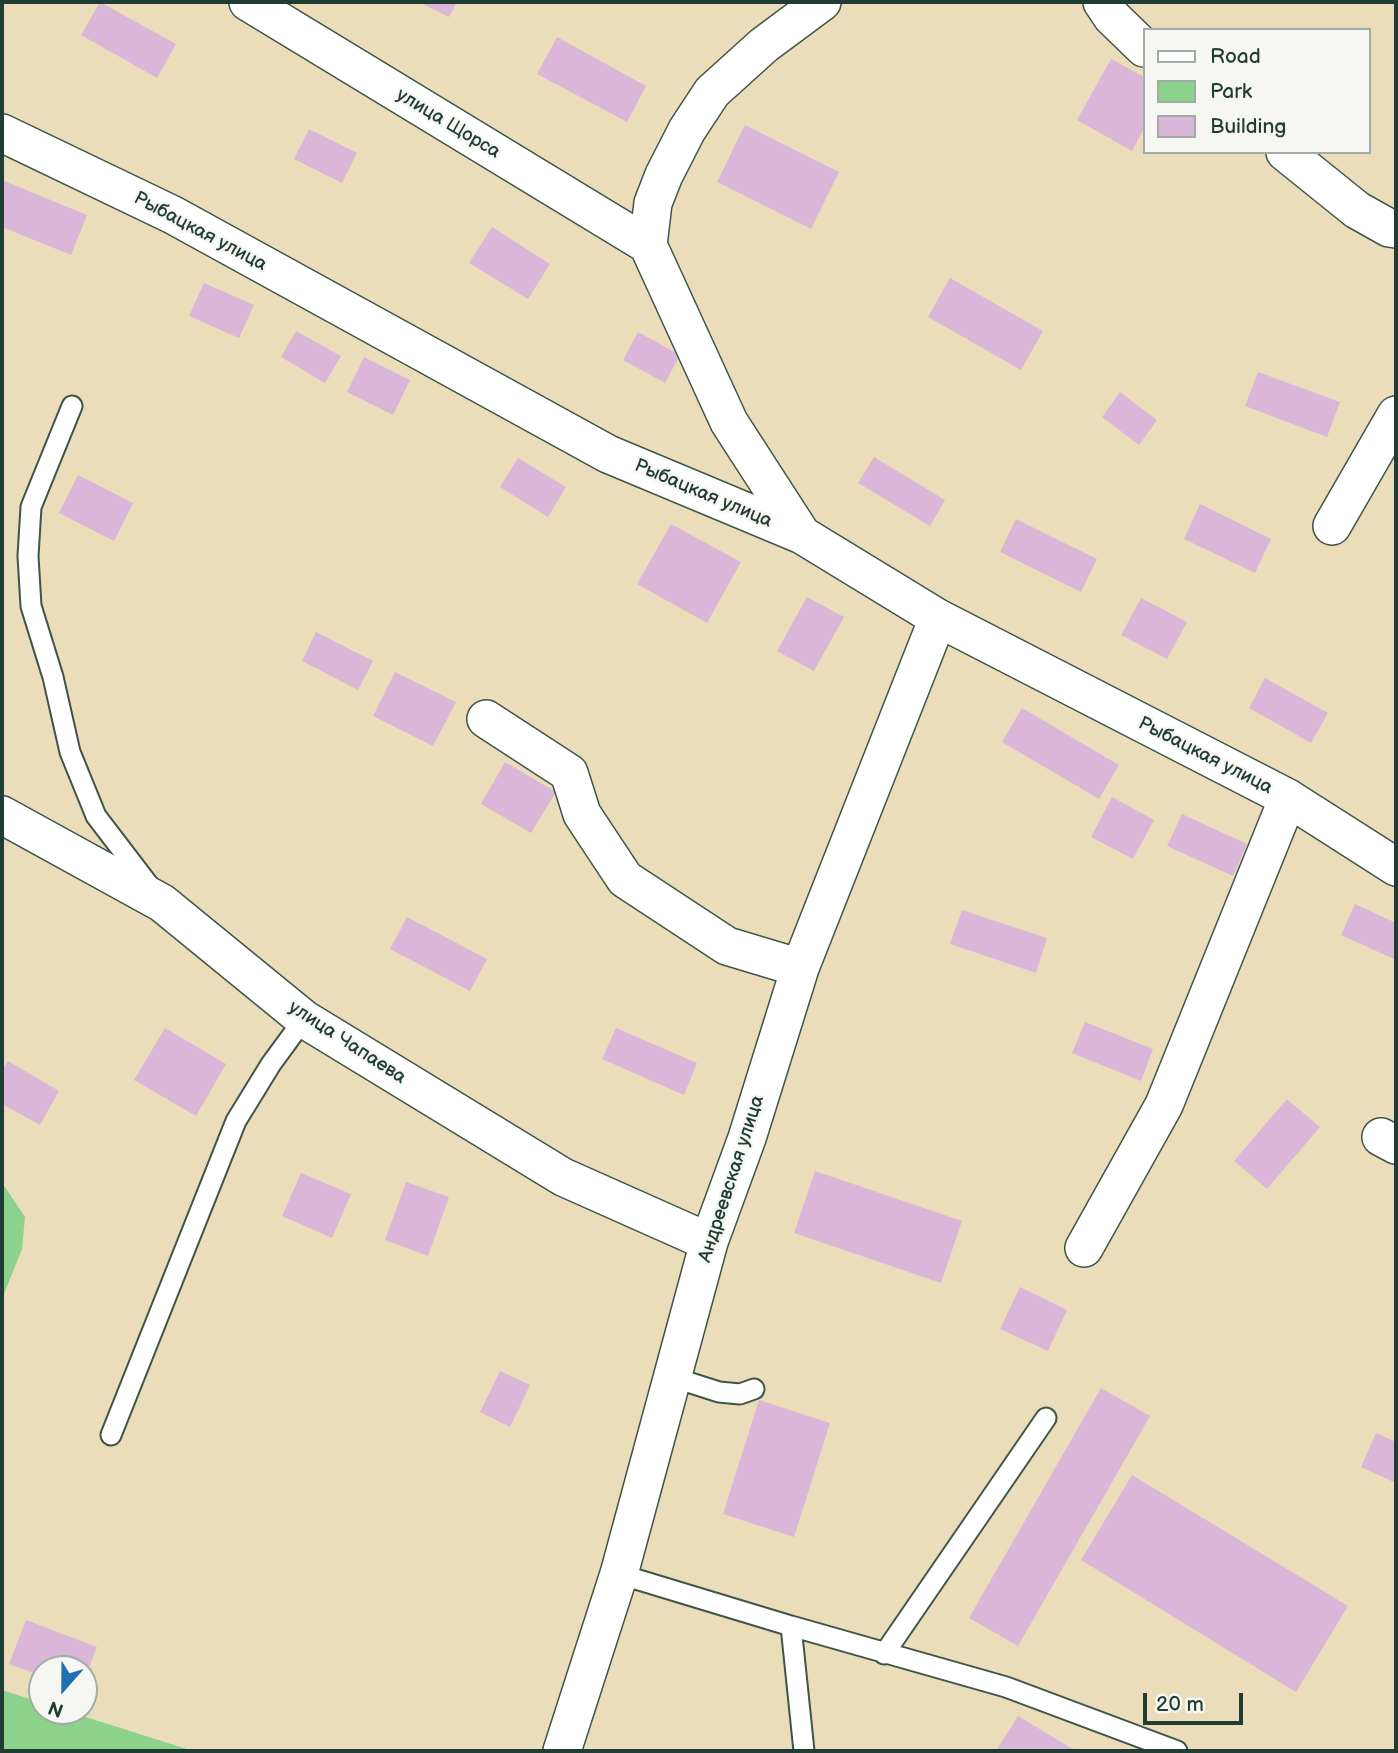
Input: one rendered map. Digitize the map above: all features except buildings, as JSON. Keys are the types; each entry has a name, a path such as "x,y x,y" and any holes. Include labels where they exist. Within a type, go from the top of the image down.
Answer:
{"street":[{"name":"улица Щорса","path":"248,2 648,245"},
{"path":"802,536 729,422 648,245 653,203 664,175 687,130 712,92 764,45 822,2"},
{"path":"1102,2 1112,17 1142,46"},
{"name":"Рыбацкая улица","path":"2,133 173,215 608,454 802,536 938,618 1288,798 1396,867"},
{"path":"1287,154 1357,210 1396,229"},
{"path":"1332,526 1396,415"},
{"name":"Андреевская улица","path":"562,1751 619,1574 709,1242 747,1138 800,968 938,618"},
{"path":"486,719 569,773 582,814 625,879 727,946 800,968"},
{"path":"1084,1248 1164,1105 1288,798"},
{"name":"улица Чапаева","path":"2,815 162,903 304,1020 563,1177 709,1242"}],"lane":[{"path":"72,406 31,507 28,556 31,606 53,677 71,752 96,816 162,903"},
{"path":"111,1435 236,1121 271,1064 304,1020"},
{"path":"672,1377 719,1392 740,1394 754,1389"},
{"path":"884,1654 1046,1418"},
{"path":"619,1574 884,1654 1006,1687 1177,1751"},
{"path":"791,1626 804,1751"}],"green space":[{"path":"2,1185 25,1217 22,1249 2,1299"},
{"path":"2,1690 28,1698 28,1725 98,1725 98,1721 193,1751 2,1751"}]}
